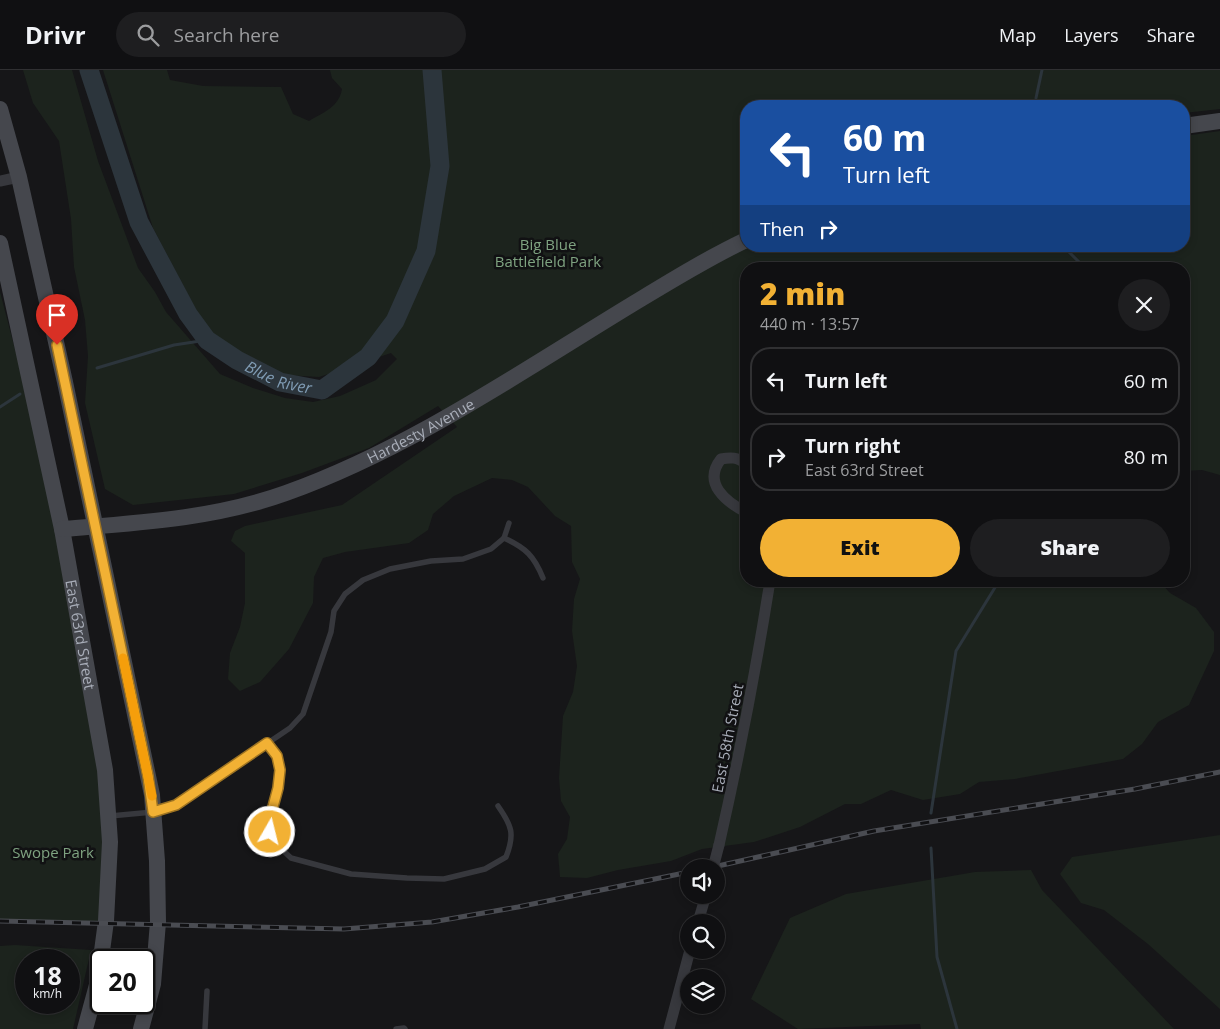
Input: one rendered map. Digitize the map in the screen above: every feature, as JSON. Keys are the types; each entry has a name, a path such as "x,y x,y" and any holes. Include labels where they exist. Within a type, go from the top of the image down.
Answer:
{"main road":[{"path":"0,109 19,177 96,526 152,795 157,861 158,922 153,984 141,1029"},
{"path":"1190,125 1220,121"},
{"name":"East 63rd Street","path":"0,243 62,529 105,770 110,842 106,921 98,981 85,1029"},
{"name":"Hardesty Avenue","path":"62,529 165,521 228,510 284,494 340,472 382,453 434,424 692,268 740,243"}],"street":[{"path":"0,181 19,177"},
{"path":"740,460 731,457 720,459 714,471 716,484 724,498 740,509"},
{"name":"East 58th Street","path":"716,859 741,749 769,587"},
{"path":"669,1029 688,959"}],"lane":[{"path":"108,816 153,812 176,805 290,728 303,714 329,639 334,611 345,594 363,580 390,569 431,561 463,559 491,549 504,538 509,523"},
{"path":"504,538 521,546 536,563 542,578"},
{"path":"267,743 277,756 280,770 278,788 271,814 270,832 274,842 291,858 351,874 407,878 444,879 485,869 506,857 512,841 509,821 498,806"},
{"path":"205,1029 207,991"},
{"path":"396,1029 406,1029"}],"green space":[{"name":"Big Blue Battlefield Park","path":"23,70 72,70 98,161 138,268 166,312 220,374 253,388 285,398 313,402 340,396 376,380 397,359 391,353 319,377 251,373 217,350 153,228 103,70 167,70 170,80 203,86 281,87 293,114 309,121 330,108 338,100 342,89 332,78 330,70 1220,70 1220,109 1190,112 1190,100 740,100 740,252 1190,252 1190,135 1220,131 1220,475 1202,470 1190,471 1190,262 740,262 740,587 1164,587 1170,593 1196,608 1214,632 1214,651 1189,705 1158,722 1142,744 1123,759 1015,779 979,782 960,794 923,800 891,790 861,804 845,804 800,827 754,842 702,849 671,861 618,870 587,878 560,877 558,854 567,839 570,817 561,801 559,778 563,716 573,692 577,666 572,631 574,599 580,579 572,562 571,526 555,516 528,487 512,480 492,478 454,496 433,514 428,530 409,543 345,552 323,558 314,577 313,603 289,649 260,682 240,691 228,679 230,653 240,627 245,603 245,553 231,541 235,531 245,526 342,505 457,427 438,406 369,448 302,473 234,494 133,505 105,489 85,403 88,356 85,320 74,267 71,219 59,141 33,103"},
{"name":"Swope Park","path":"0,292 62,529 105,770 106,921 0,921"},
{"path":"1220,835 1220,1009 1148,944 1104,910 1081,903 1060,874 1072,857"},
{"path":"1031,870 1042,890 1174,1029 921,1029 920,1024 798,1029 751,999 790,918 846,894 975,872"},
{"path":"15,945 76,949 15,949 15,1014 76,1014 73,1029 0,1029 0,946"},
{"path":"80,949 90,950 80,998"}],"waterway":[{"name":"Blue River","path":"89,70 139,222 188,314 207,340 237,360 280,382 322,390 368,357 395,321 426,251 440,166 432,70"},
{"path":"1036,98 1042,70"},
{"path":"1069,252 1079,262"},
{"path":"97,368 174,345 207,340"},
{"path":"0,407 20,394"},
{"path":"931,813 956,651 995,587"},
{"path":"931,848 937,957 957,1029"}],"railway":[{"path":"725,864 874,831 1135,789 1220,772"},
{"path":"0,921 344,929 432,922 518,907 680,874"}],"slow traffic":[{"path":"123,658 152,796"}],"route":[{"path":"57,345 152,795 153,812 176,805 267,743 277,756 280,770 278,788 271,814 270,832"}]}
